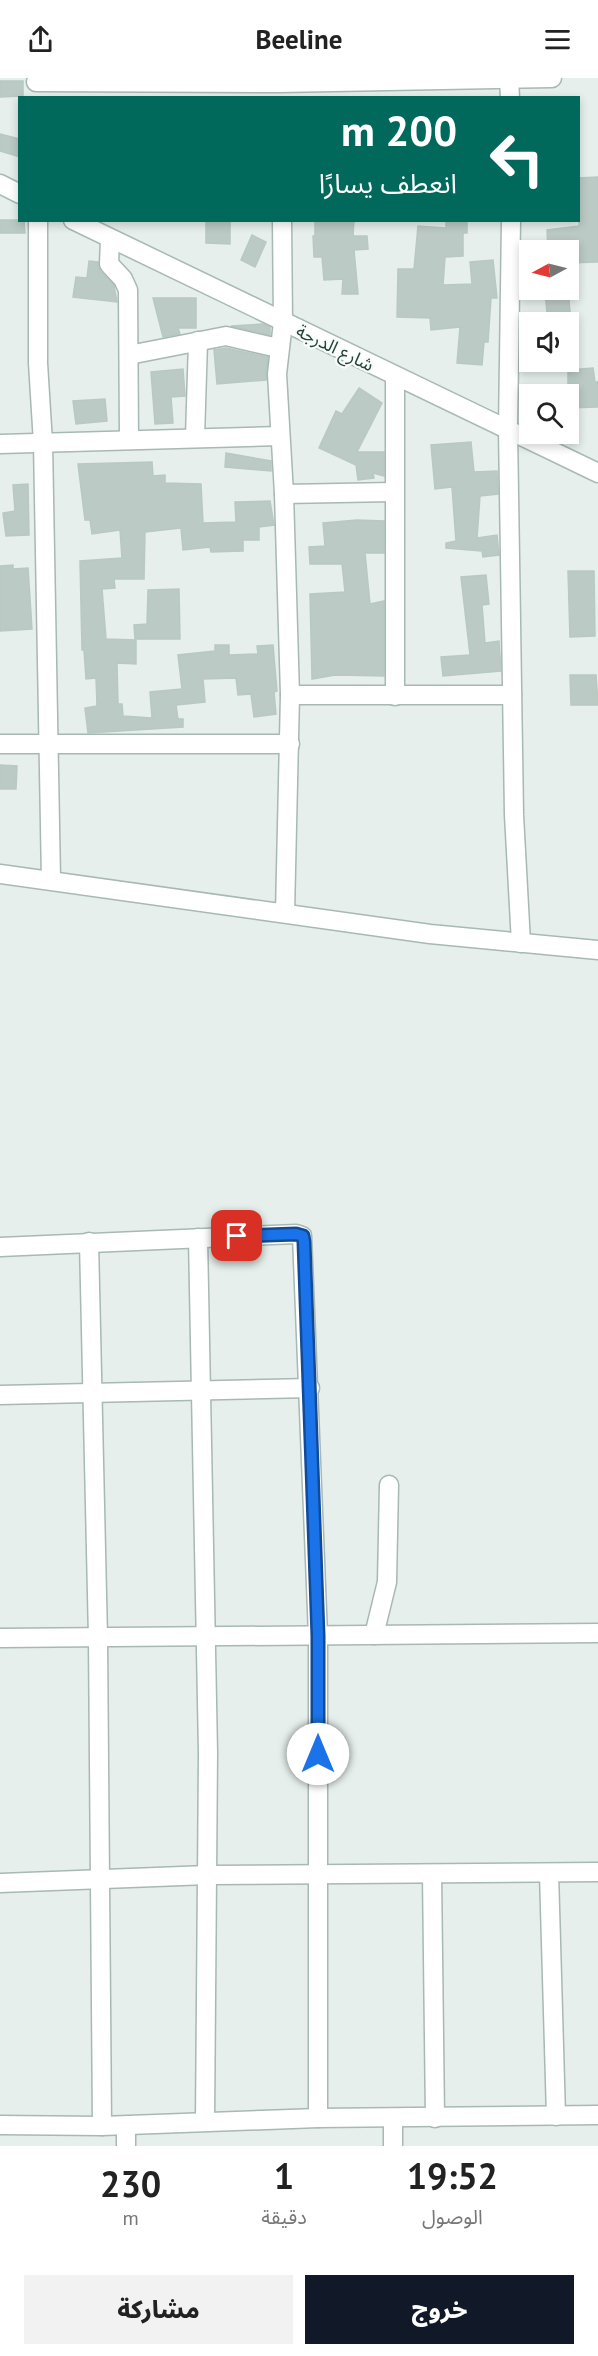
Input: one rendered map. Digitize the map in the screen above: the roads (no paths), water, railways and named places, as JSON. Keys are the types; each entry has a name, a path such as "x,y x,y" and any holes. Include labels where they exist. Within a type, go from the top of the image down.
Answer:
{"street":[{"path":"509,78 510,96"},
{"path":"36,86 280,86 552,78"},
{"path":"0,184 18,193"},
{"path":"38,222 38,363 43,443 51,880"},
{"name":"شارع الدرجة","path":"77,222 598,473"},
{"path":"282,222 283,322 278,348 279,436 284,494 290,695 285,913"},
{"path":"511,222 508,429 512,695 521,943"},
{"path":"110,239 109,264 123,279 128,290 129,439"},
{"path":"129,355 198,341 237,336 278,348"},
{"path":"195,436 198,341"},
{"path":"395,377 393,492 396,696"},
{"path":"0,444 195,436 279,436"},
{"path":"284,494 393,492"},
{"path":"290,695 512,695"},
{"path":"0,744 290,744"},
{"path":"0,874 430,934 598,950"},
{"path":"0,1247 198,1238 303,1236 318,1636 318,2118"},
{"path":"198,1238 208,1875 205,2121"},
{"path":"89,1242 98,1638 102,2126"},
{"path":"0,1395 310,1388"},
{"path":"374,1635 387,1582 389,1485"},
{"path":"0,1638 598,1633"},
{"path":"0,1883 208,1875 598,1872"},
{"path":"549,1873 556,2116"},
{"path":"432,1874 435,2118"},
{"path":"0,2125 126,2126 318,2118 393,2119 598,2115"},
{"path":"393,2119 393,2146"},
{"path":"126,2126 126,2146"}]}
